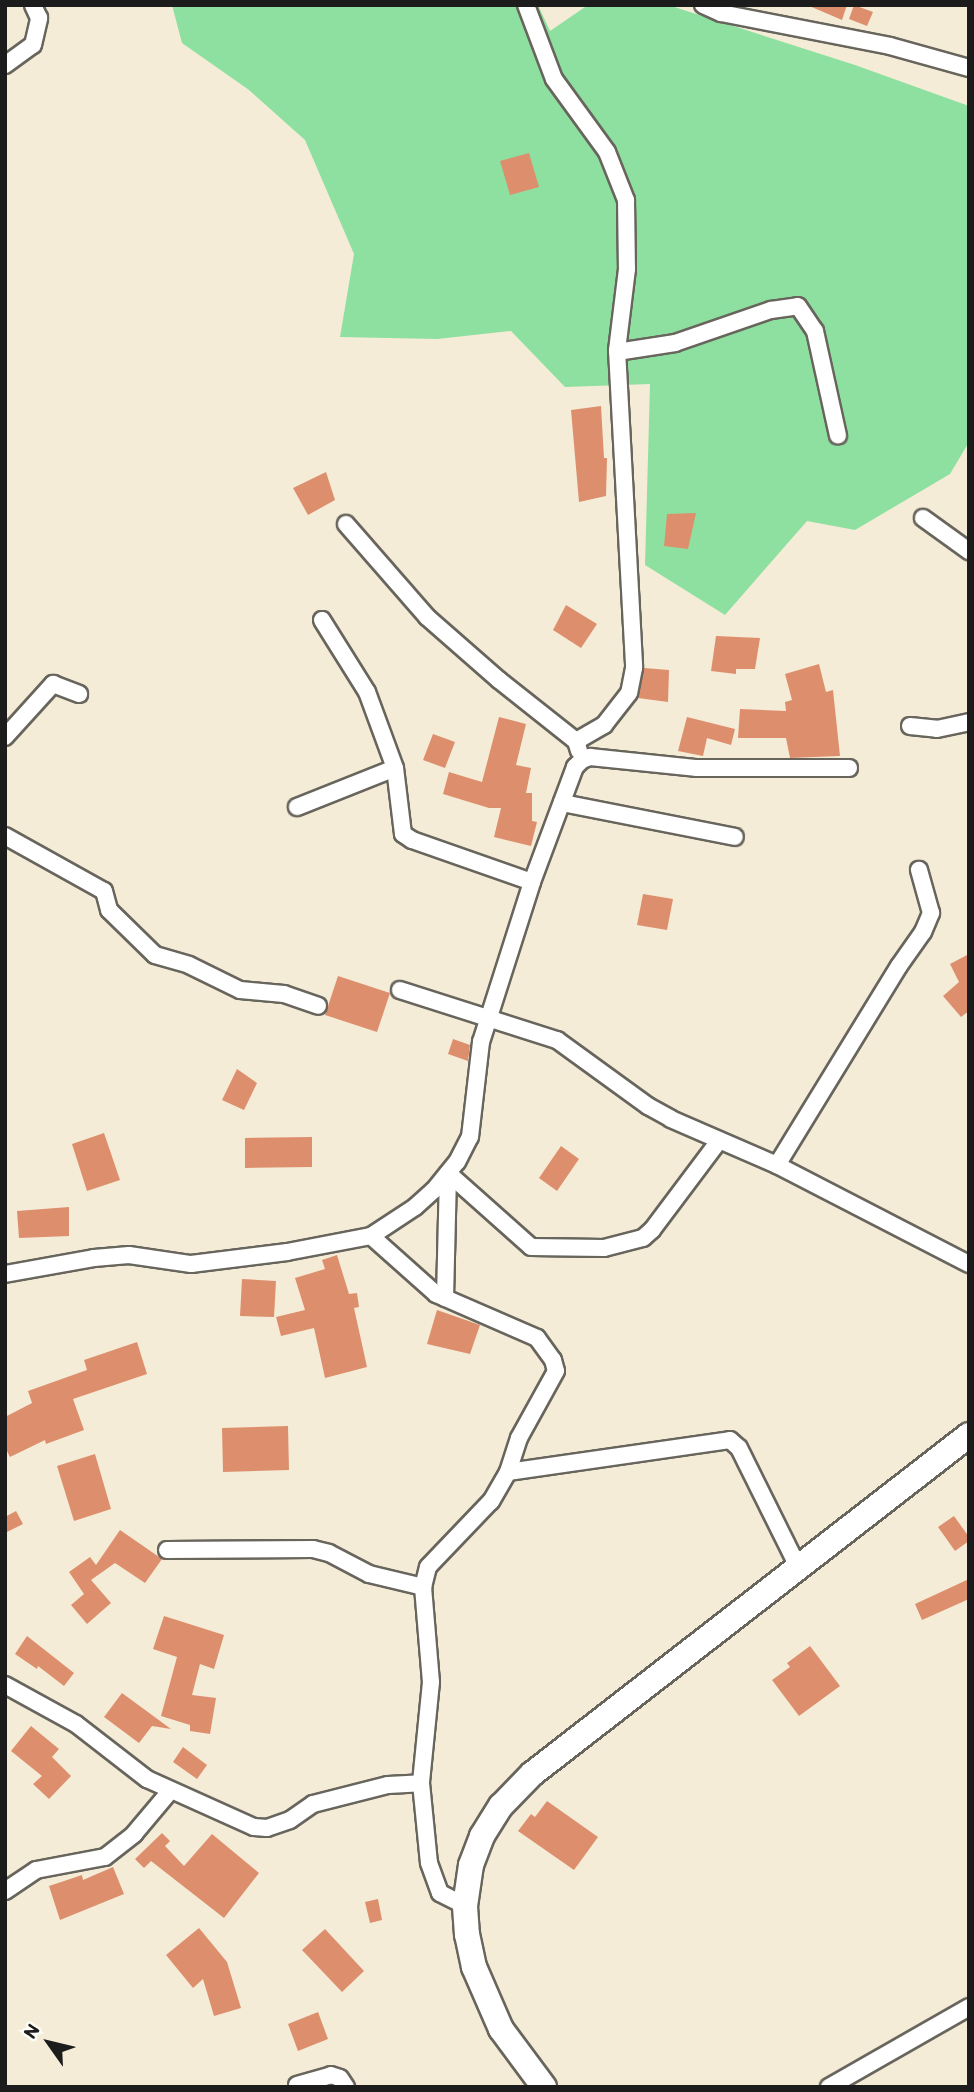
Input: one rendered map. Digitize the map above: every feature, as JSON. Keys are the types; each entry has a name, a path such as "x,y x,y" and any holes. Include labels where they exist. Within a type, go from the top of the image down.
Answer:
{"main road":[{"path":"542,2086 500,2029 485,1996 467,1935 465,1906 471,1865 482,1836 501,1806 532,1774 969,1435"}],"street":[{"path":"5,65 33,45 39,18 33,5"},
{"path":"526,5 554,79 607,152 626,200 627,269 617,352 634,667 629,693 604,725 576,741"},
{"path":"703,5 721,13 890,46 969,68"},
{"path":"617,352 675,344 771,310 798,306 815,331 838,436"},
{"path":"923,518 969,551"},
{"path":"346,524 426,617 576,741 582,760"},
{"path":"323,620 367,692 395,768 404,834 412,840 532,882"},
{"path":"5,737 53,684 79,694"},
{"path":"909,726 937,729 969,722"},
{"path":"5,1274 94,1258 129,1255 202,1262 287,1252 371,1236 415,1207 448,1173 470,1137 476,1103 478,1060 488,1020 532,882 576,766 582,760 590,757 697,768 849,768"},
{"path":"297,807 395,768"},
{"path":"562,803 735,837"},
{"path":"5,836 104,891 109,911 155,956 189,965 240,989 284,994 318,1006"},
{"path":"777,1165 899,966 923,932 931,913 919,870"},
{"path":"400,990 557,1040 648,1106 719,1142 777,1165 969,1264"},
{"path":"448,1173 531,1247 604,1248 643,1238 652,1230 719,1142"},
{"path":"445,1298 448,1173"},
{"path":"371,1236 417,1281 445,1298 537,1338 553,1360 556,1371 519,1438 508,1472 491,1501 428,1567 423,1587 431,1682 421,1783 429,1863 440,1893 465,1906"},
{"path":"508,1472 730,1440 738,1448 798,1567"},
{"path":"167,1550 313,1549 329,1553 369,1574 423,1587"},
{"path":"5,1685 76,1724 148,1779 232,1820 267,1828 290,1820 313,1804 388,1785 421,1783"},
{"path":"5,1891 36,1870 105,1857 134,1833 171,1790"},
{"path":"829,2087 969,2007"},
{"path":"297,2085 331,2076 340,2078 346,2087"}],"green space":[{"path":"172,5 538,5 550,31 588,5 668,5 855,65 969,106 969,442 950,474 855,530 807,521 725,615 645,565 650,384 565,387 511,331 437,339 340,337 354,254 305,140 249,90 182,43"}],"building":[{"path":"807,5 847,5 842,20"},
{"path":"854,5 873,12 867,26 849,19"},
{"path":"529,153 539,187 510,195 500,161"},
{"path":"601,406 604,458 607,458 606,496 579,502 571,410"},
{"path":"326,472 335,500 308,515 293,488"},
{"path":"696,513 688,549 664,546 667,514"},
{"path":"566,605 597,624 581,648 553,630"},
{"path":"716,636 760,638 755,669 736,669 736,674 711,671"},
{"path":"819,664 826,692 833,690 840,756 790,758 786,738 738,738 740,709 786,711 785,702 792,700 785,674"},
{"path":"644,668 669,670 668,702 638,698"},
{"path":"499,717 526,724 516,765 531,768 526,793 532,793 532,821 537,822 531,846 494,837 501,808 489,808 443,794 449,772 482,782"},
{"path":"687,717 735,729 731,745 707,738 703,756 678,751"},
{"path":"433,734 455,742 445,768 423,760"},
{"path":"643,894 673,899 667,930 637,925"},
{"path":"969,954 969,1011 961,1017 943,996 959,982 950,964"},
{"path":"338,976 390,993 377,1032 325,1015"},
{"path":"453,1039 470,1045 468,1061 448,1054"},
{"path":"237,1069 257,1083 244,1110 222,1100"},
{"path":"104,1133 120,1180 87,1191 72,1144"},
{"path":"312,1137 312,1167 245,1168 245,1138"},
{"path":"561,1146 579,1159 557,1191 539,1178"},
{"path":"69,1207 69,1236 19,1238 17,1211"},
{"path":"337,1255 349,1294 357,1293 359,1307 354,1308 367,1367 325,1378 314,1328 281,1336 276,1317 305,1310 295,1278 325,1269 322,1260"},
{"path":"242,1279 276,1281 274,1317 240,1316"},
{"path":"437,1310 480,1325 470,1354 427,1344"},
{"path":"137,1342 147,1374 73,1399 84,1430 46,1444 45,1440 10,1457 5,1447 5,1417 32,1403 28,1391 87,1370 84,1360"},
{"path":"288,1426 289,1470 223,1472 222,1428"},
{"path":"95,1454 111,1509 74,1521 57,1466"},
{"path":"16,1511 23,1524 5,1533 5,1517"},
{"path":"954,1516 969,1537 969,1541 955,1551 938,1527"},
{"path":"120,1530 162,1559 145,1583 115,1563 91,1580 111,1603 87,1624 71,1605 84,1594 69,1572 90,1557 96,1565"},
{"path":"969,1579 969,1599 922,1620 915,1604"},
{"path":"164,1616 224,1635 214,1669 200,1664 192,1695 216,1698 210,1734 190,1731 190,1725 161,1716 177,1657 153,1649"},
{"path":"27,1636 74,1673 64,1686 38,1666 37,1669 15,1654"},
{"path":"810,1646 840,1686 799,1716 772,1680 790,1667 787,1663"},
{"path":"122,1693 171,1729 152,1726 139,1743 104,1717"},
{"path":"31,1726 59,1749 52,1757 71,1776 49,1799 33,1784 42,1776 11,1751"},
{"path":"183,1747 207,1765 197,1779 173,1762"},
{"path":"547,1801 598,1837 574,1870 518,1831 531,1814 535,1817"},
{"path":"162,1833 170,1841 165,1846 184,1866 212,1834 259,1873 224,1918 151,1861 144,1868 135,1859"},
{"path":"113,1867 124,1894 60,1920 49,1886 82,1875 83,1880"},
{"path":"378,1899 382,1920 370,1923 365,1902"},
{"path":"199,1928 227,1962 241,2008 214,2016 203,1979 193,1988 166,1955"},
{"path":"325,1929 364,1971 342,1992 302,1950"},
{"path":"318,2012 328,2039 298,2051 288,2024"}]}
